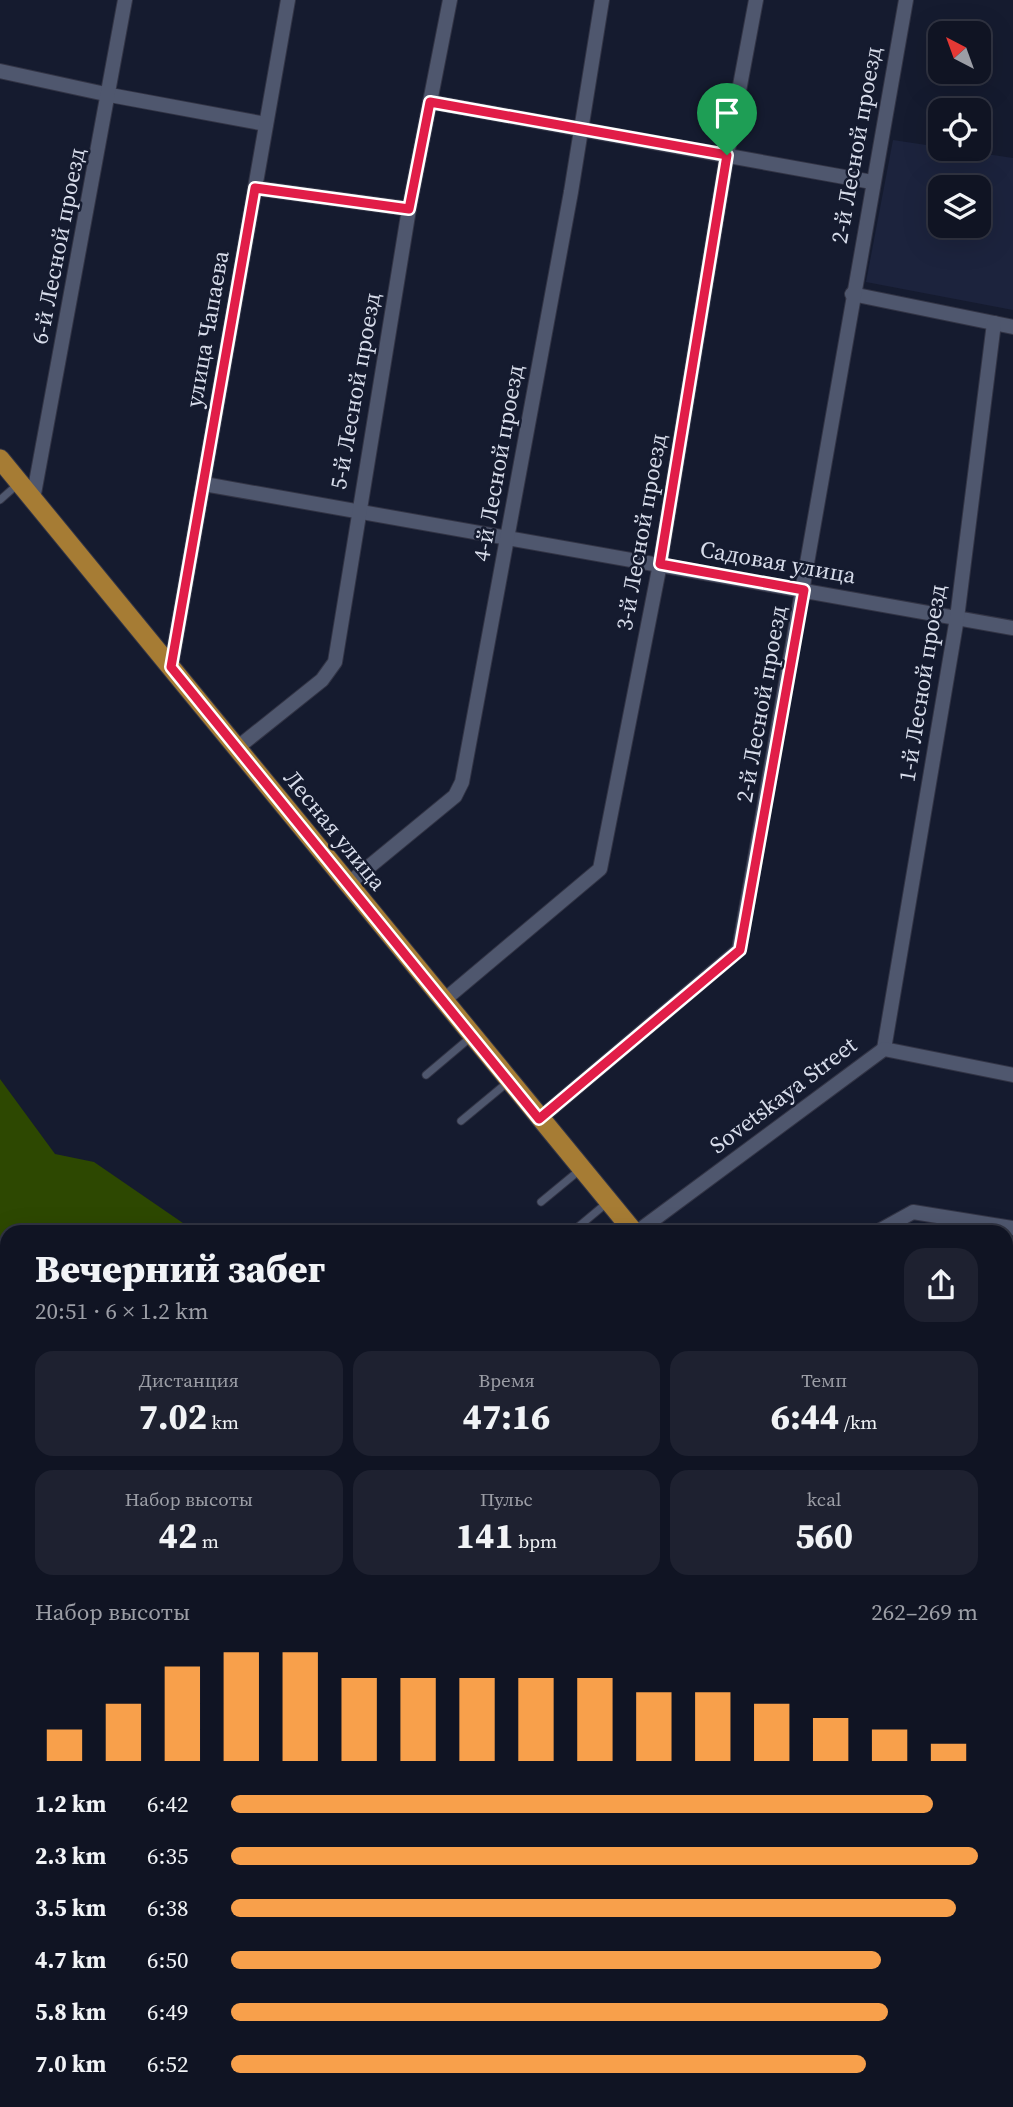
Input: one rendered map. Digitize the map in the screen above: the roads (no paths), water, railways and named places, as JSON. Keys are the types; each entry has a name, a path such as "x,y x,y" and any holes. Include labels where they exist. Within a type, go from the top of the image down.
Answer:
{"main road":[{"name":"Лесная улица","path":"0,459 508,1082 629,1225"}],"street":[{"name":"6-й Лесной проезд","path":"33,499 110,95 125,0"},
{"name":"улица Чапаева","path":"171,667 288,0"},
{"name":"5-й Лесной проезд","path":"237,748 322,680 335,662 409,209 450,0"},
{"name":"4-й Лесной проезд","path":"348,884 455,796 462,782 581,131 602,0"},
{"name":"3-й Лесной проезд","path":"443,1001 600,869 660,564 727,155 756,0"},
{"name":"2-й Лесной проезд","path":"539,1119 740,950 804,590 852,294 906,0"},
{"path":"0,71 266,124"},
{"path":"430,102 872,182"},
{"path":"255,188 409,209"},
{"path":"852,294 1013,327"},
{"name":"1-й Лесной проезд","path":"884,1049 957,618 993,323"},
{"name":"Садовая улица","path":"204,484 358,509 1013,628"},
{"name":"Sovetskaya Street","path":"645,1225 884,1049 1013,1075"},
{"path":"890,1225 913,1212 994,1225"}],"lane":[{"path":"0,500 20,483"},
{"path":"426,1075 472,1037"},
{"path":"461,1121 508,1082"},
{"path":"541,1202 581,1169"},
{"path":"580,1225 608,1202"}]}
